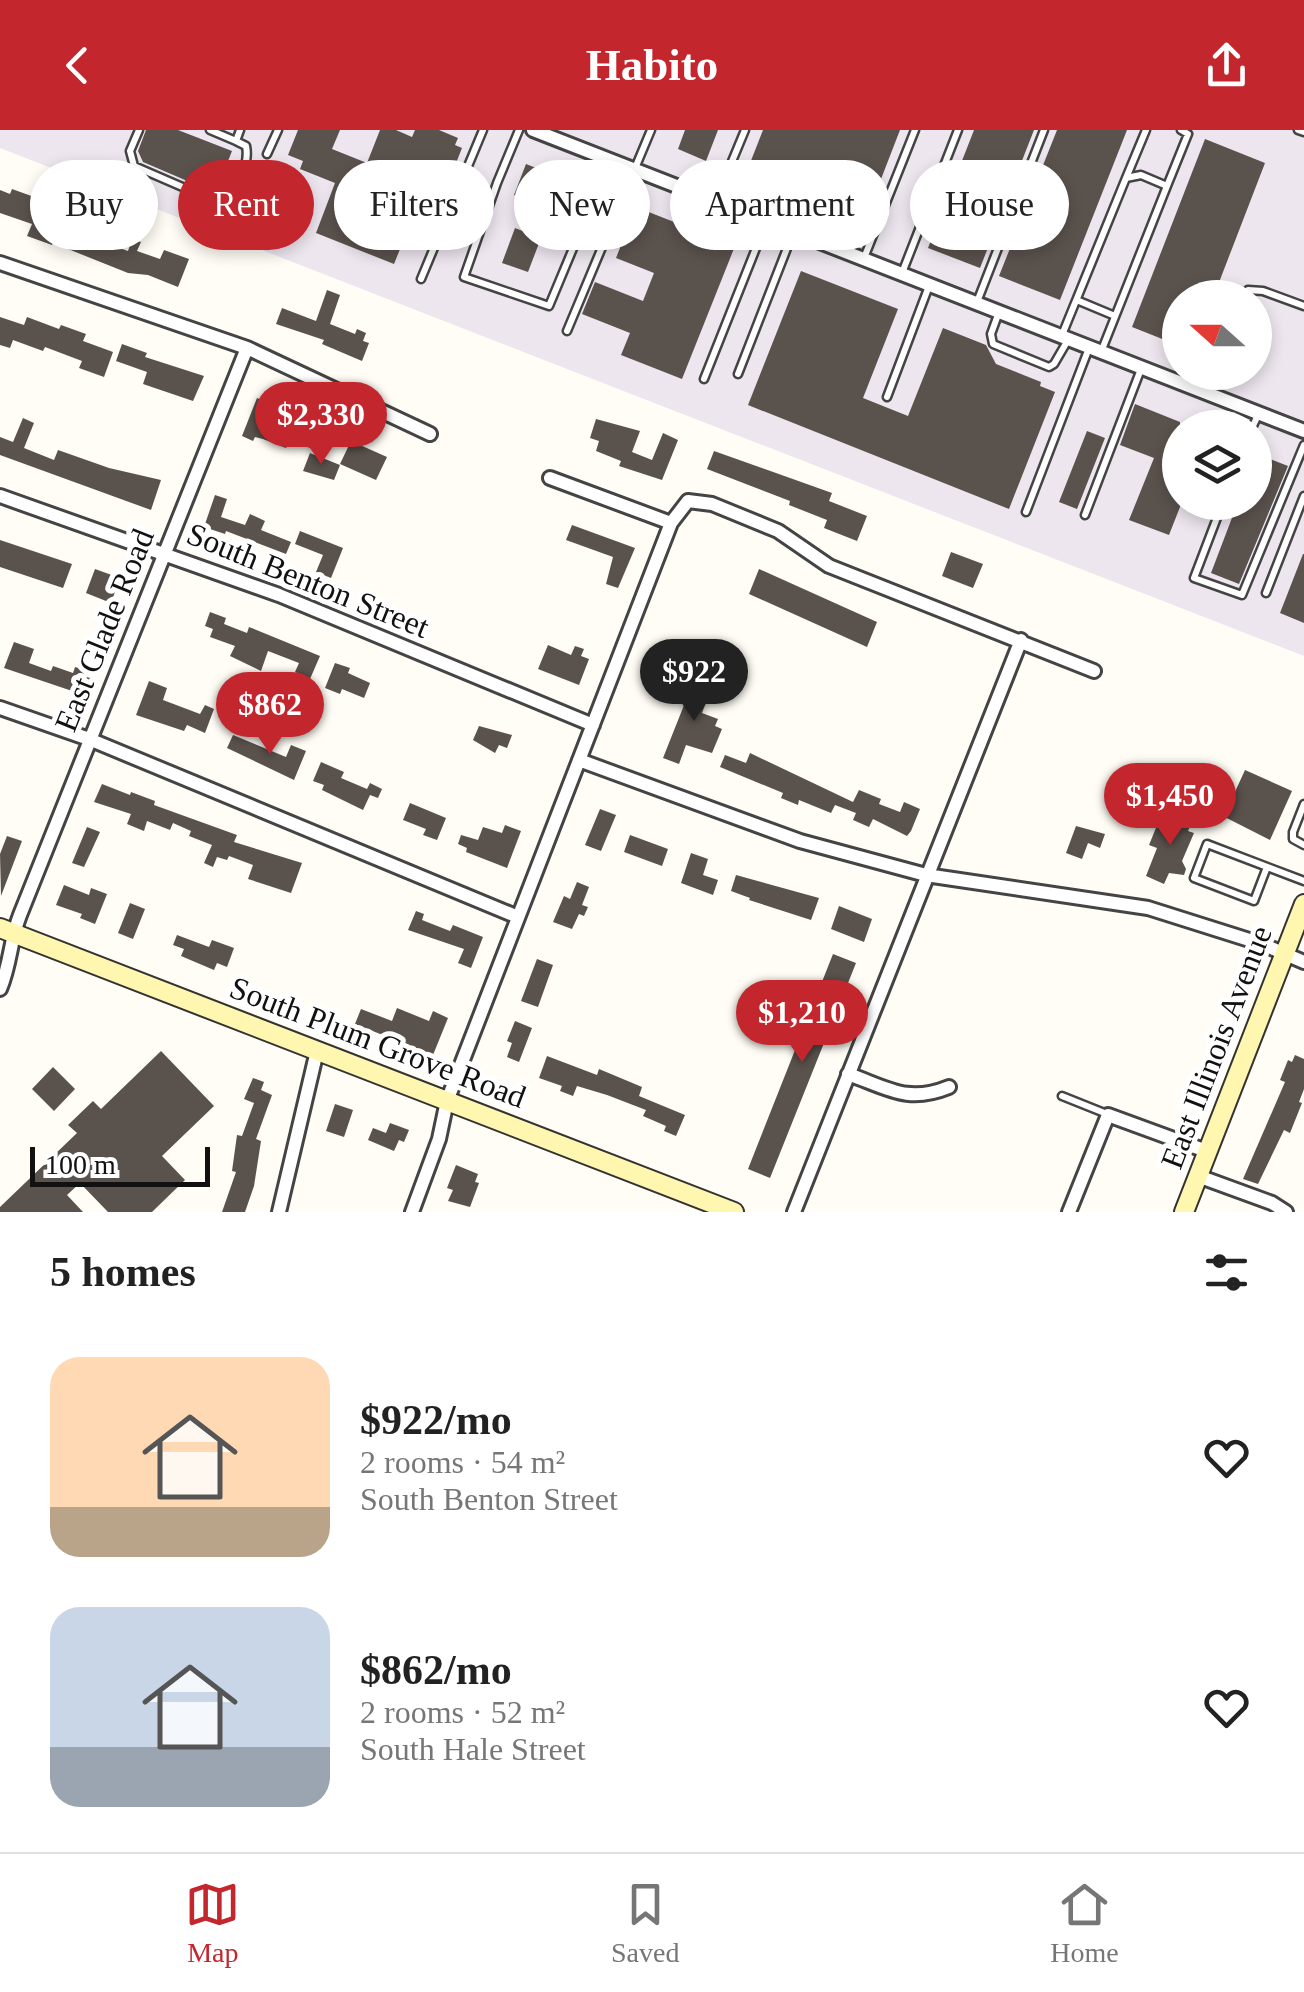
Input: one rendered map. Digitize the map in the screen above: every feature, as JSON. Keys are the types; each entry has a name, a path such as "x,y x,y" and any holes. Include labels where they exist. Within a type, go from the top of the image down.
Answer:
{"main road":[{"name":"East Illinois Avenue","path":"1184,1212 1304,904"},
{"name":"South Plum Grove Road","path":"7,930 734,1212"}],"street":[{"path":"533,130 560,135 611,160"},
{"path":"839,250 1250,410"},
{"path":"0,263 247,348 430,434"},
{"name":"East Glade Road","path":"0,989 11,964 7,930 247,348"},
{"path":"1272,418 1304,431"},
{"path":"550,478 671,522"},
{"name":"South Benton Street","path":"0,496 279,595 593,724"},
{"path":"412,1212 439,1140 447,1101 671,522 688,501 712,504 778,531 829,566 1094,671"},
{"path":"794,1212 1021,640"},
{"path":"0,708 89,739 518,918"},
{"path":"579,760 800,842 926,874 1148,908 1304,962"},
{"path":"279,1212 317,1051"},
{"path":"848,1074 914,1097 949,1087"},
{"path":"1069,1212 1108,1115 1209,1152"},
{"path":"1198,1176 1286,1212"}],"lane":[{"path":"139,130 130,151 134,166 194,192 222,198 233,190 248,157 246,146 210,130"},
{"path":"236,140 240,130"},
{"path":"267,154 278,130"},
{"path":"421,278 483,130"},
{"path":"519,130 464,277 549,306 606,158"},
{"path":"637,160 651,130"},
{"path":"733,160 745,130"},
{"path":"864,260 915,130"},
{"path":"902,274 958,130"},
{"path":"976,303 1044,130"},
{"path":"998,312 992,344 1049,367 1054,364 1146,130"},
{"path":"1026,512 1095,350 1115,316 1188,134 1181,130"},
{"path":"1126,178 1140,176 1167,186"},
{"path":"568,332 600,250"},
{"path":"704,380 755,250"},
{"path":"738,374 786,250"},
{"path":"888,397 930,285"},
{"path":"1272,294 1304,306"},
{"path":"1079,301 1115,316"},
{"path":"1085,515 1142,368"},
{"path":"1217,520 1194,578 1242,596 1304,445"},
{"path":"1266,594 1304,496"},
{"path":"1304,804 1293,832 1294,839 1304,845"},
{"path":"1267,867 1254,901 1194,878 1207,844 1304,881"},
{"path":"1062,1096 1108,1115"}],"shaded area":[{"path":"0,130 1304,130 1304,656 262,250 314,250 314,160 178,160 178,217 158,210 158,160 31,160 0,148"}],"building":[{"path":"146,130 178,130 232,151 228,160 178,160 178,177 158,168 158,160 142,160 138,151"},
{"path":"298,130 340,130 332,149 360,160 334,160 334,183 314,175 314,160 288,155"},
{"path":"380,130 396,130 412,137 415,130 439,130 458,138 455,145 462,148 457,160 368,160"},
{"path":"685,130 718,130 706,160 678,149"},
{"path":"763,130 900,130 888,160 751,160"},
{"path":"974,130 1034,130 1022,160 962,160"},
{"path":"1057,130 1127,130 1060,300 999,276 1009,250 1069,250 1069,160 1045,160"},
{"path":"1205,139 1265,163 1220,280 1162,280 1162,339 1132,327"},
{"path":"334,186 334,240 316,233"},
{"path":"12,189 30,195 30,223 0,213 0,190 10,194"},
{"path":"650,213 670,220 670,250 733,250 682,379 621,355 630,333 582,314 595,282 643,301 654,273 616,258 619,250 650,250"},
{"path":"514,231 514,250 536,250 528,272 502,263"},
{"path":"70,250 137,250 160,259 164,250 189,259 178,287 148,275 128,273"},
{"path":"359,250 400,250 394,264"},
{"path":"933,250 987,250 980,268"},
{"path":"801,271 898,309 863,398 908,416 943,328 986,345 996,364 1041,382 1040,386 1055,392 1009,509 748,405"},
{"path":"327,290 340,295 330,324 355,334 357,329 366,333 363,341 369,343 362,361 322,344 324,340 276,324 282,308 316,321"},
{"path":"0,317 24,325 27,317 86,334 83,341 113,352 104,377 79,368 82,361 45,347 43,351 13,340 10,348 0,345"},
{"path":"122,344 147,353 145,357 204,376 193,401 143,384 147,372 116,361"},
{"path":"257,398 329,429 319,452 290,439 286,448 242,436"},
{"path":"1135,404 1162,415 1162,520 1175,520 1169,535 1129,520 1154,458 1120,445"},
{"path":"23,418 34,423 24,448 54,460 58,450 109,468 161,480 151,510 0,455 0,437 13,442"},
{"path":"596,419 640,431 632,452 652,460 663,433 678,440 662,480 619,466 621,461 596,451 599,441 590,438"},
{"path":"1087,431 1105,438 1077,509 1059,502"},
{"path":"351,441 387,457 376,480 340,464"},
{"path":"714,451 832,493 829,501 867,516 857,541 824,528 827,520 789,505 790,501 707,469"},
{"path":"310,453 340,465 334,480 303,471"},
{"path":"1272,460 1288,466 1272,505"},
{"path":"215,495 227,499 221,517 245,525 250,514 265,521 261,530 291,542 286,554 226,531 225,534 204,527"},
{"path":"1231,520 1266,520 1239,584 1211,573"},
{"path":"572,525 635,548 618,588 606,584 613,557 566,540"},
{"path":"300,531 343,548 331,578 316,572 323,555 295,544"},
{"path":"0,540 72,564 63,588 0,567"},
{"path":"951,552 983,564 973,588 942,576"},
{"path":"1304,554 1304,623 1280,613"},
{"path":"95,569 120,578 111,603 86,593"},
{"path":"759,569 877,622 867,647 749,594"},
{"path":"210,612 226,618 224,624 247,633 249,627 320,656 310,679 295,672 299,663 268,651 261,671 230,656 235,646 210,637 213,629 205,626"},
{"path":"14,642 34,649 29,663 51,671 53,666 73,673 75,667 85,670 83,676 90,678 84,695 4,668"},
{"path":"548,645 571,655 575,646 584,649 581,656 589,659 579,685 538,669"},
{"path":"335,663 350,668 348,673 370,683 364,698 342,689 340,694 325,688"},
{"path":"696,675 714,682 702,713 718,719 715,726 722,729 712,753 686,745 679,764 663,758"},
{"path":"149,681 167,688 163,700 200,714 205,705 214,709 205,733 187,725 184,731 136,715"},
{"path":"479,726 512,735 507,748 499,745 495,753 473,740"},
{"path":"233,735 286,757 291,745 306,751 294,780 227,748"},
{"path":"750,753 853,802 859,790 900,812 904,802 920,809 907,836 873,819 869,827 853,820 856,813 835,805 831,813 799,800 798,805 781,798 783,793 720,767 725,755 746,763"},
{"path":"321,762 344,772 341,778 367,789 370,783 382,789 378,798 370,795 363,810 322,790 324,785 313,781"},
{"path":"1245,770 1292,791 1270,840 1203,806 1213,784 1234,794"},
{"path":"102,784 237,835 234,842 302,863 291,893 248,879 253,865 229,856 227,860 217,857 213,867 204,863 212,845 189,836 191,831 173,823 170,830 147,821 144,831 127,824 131,814 94,802"},
{"path":"410,803 446,818 437,840 423,835 426,829 403,820"},
{"path":"600,809 616,815 601,851 585,845"},
{"path":"1168,813 1192,822 1188,831 1194,833 1182,861 1184,875 1169,873 1164,884 1146,876 1157,848 1149,845 1160,818 1165,820"},
{"path":"505,825 521,831 507,868 466,852 467,848 458,844 461,835 478,840 483,827 502,833"},
{"path":"1076,826 1105,834 1100,848 1088,843 1082,859 1066,853"},
{"path":"87,827 100,832 84,867 72,863"},
{"path":"630,835 668,849 662,866 624,852"},
{"path":"7,836 22,841 1,896 0,854"},
{"path":"691,853 708,859 703,875 718,880 713,895 681,883"},
{"path":"736,875 819,898 811,920 731,891"},
{"path":"577,882 589,887 582,905 588,907 584,916 579,914 572,929 553,922 564,896 570,899"},
{"path":"64,885 89,895 91,888 107,894 95,924 80,918 82,914 56,905"},
{"path":"130,903 145,909 133,939 118,933"},
{"path":"839,906 872,919 864,942 831,929"},
{"path":"416,911 424,914 422,920 450,931 453,925 483,937 471,968 458,963 464,949 408,930"},
{"path":"177,935 209,947 212,940 234,948 227,967 217,963 214,970 181,956 184,949 173,945"},
{"path":"833,954 856,963 770,1178 748,1169"},
{"path":"537,959 553,965 538,1007 521,1001"},
{"path":"397,1008 429,1021 433,1011 448,1018 433,1055 355,1024 361,1009 392,1021"},
{"path":"515,1021 532,1028 519,1062 507,1057 512,1043 507,1041"},
{"path":"161,1051 214,1106 162,1156 185,1180 152,1212 108,1212 80,1183 67,1195 83,1212 0,1212 0,1207 77,1133 68,1125 93,1101 101,1109"},
{"path":"1295,1055 1304,1059 1304,1089 1290,1133 1284,1130 1258,1184 1243,1179 1285,1082 1280,1080 1288,1060 1292,1062"},
{"path":"547,1056 597,1075 599,1069 642,1087 639,1096 685,1115 676,1136 664,1131 666,1126 643,1116 646,1110 577,1086 573,1096 560,1091 562,1086 539,1078"},
{"path":"53,1067 75,1089 54,1111 32,1089"},
{"path":"253,1078 264,1082 261,1090 272,1095 256,1139 261,1141 254,1186 245,1212 222,1212 236,1172 232,1171 237,1135 242,1136 254,1103 244,1099"},
{"path":"335,1104 353,1110 344,1137 326,1131"},
{"path":"390,1123 409,1130 394,1151 368,1140 373,1128 386,1133"},
{"path":"456,1165 478,1174 475,1182 479,1183 470,1207 448,1201 453,1190 447,1188"}]}
